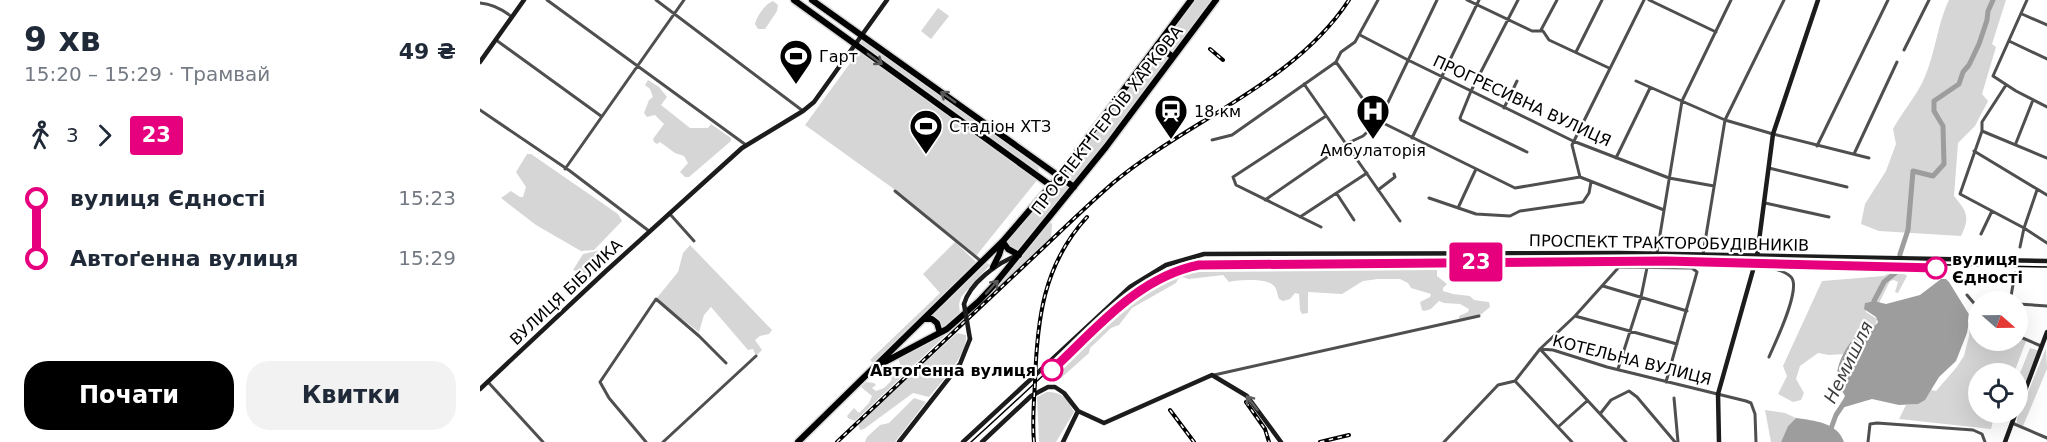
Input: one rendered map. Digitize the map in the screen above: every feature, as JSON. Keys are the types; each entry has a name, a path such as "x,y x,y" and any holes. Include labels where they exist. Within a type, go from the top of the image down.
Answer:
{"main road":[{"path":"794,0 1050,186"},
{"path":"812,0 1074,187"},
{"name":"ПРОСПЕКТ ГЕРОЇВ ХАРКОВА","path":"798,442 1003,242 1059,176 1191,0"},
{"name":"ПРОСПЕКТ ГЕРОЇВ ХАРКОВА","path":"876,367 940,333 979,301 1074,187 1216,0"},
{"path":"1158,45 1173,57"},
{"path":"1003,242 1013,254 1019,255"},
{"path":"993,267 1003,242"},
{"path":"925,319 937,322 940,333"},
{"path":"900,342 897,350 903,354"}],"street":[{"path":"480,62 524,0"},
{"path":"546,0 746,145"},
{"path":"656,0 803,111"},
{"path":"565,169 684,0"},
{"name":"ВУЛИЦЯ БІБЛИКА","path":"480,389 649,231 746,145 814,102 887,0"},
{"path":"1212,140 1232,135 1336,62 1341,52 1355,42 1360,35 1378,0"},
{"path":"1265,200 1347,144 1363,136 1378,121 1437,0"},
{"path":"1467,0 1532,31 1541,30 1546,33 1549,40 1610,68"},
{"path":"1412,138 1479,0"},
{"path":"1518,0 1471,91 1460,118 1527,152"},
{"path":"1541,30 1557,0"},
{"path":"1576,53 1602,0"},
{"path":"1580,177 1573,141 1644,0"},
{"path":"1649,0 1716,32"},
{"path":"1618,369 1641,297 1647,267 1664,210 1682,101 1731,0"},
{"path":"1703,254 1725,120 1784,0"},
{"path":"1719,442 1718,394 1757,256 1773,134 1818,0"},
{"path":"1817,146 1888,0"},
{"path":"1904,50 1929,0"},
{"path":"2027,0 1993,73 1995,78 2006,85 2047,107"},
{"path":"480,3 500,8 512,17"},
{"path":"2022,14 2047,25"},
{"name":"ПРОГРЕСИВНА ВУЛИЦЯ","path":"1360,35 1573,141 1669,178 1714,186"},
{"path":"496,40 602,117"},
{"path":"2009,41 2047,59"},
{"path":"1336,62 1378,121 1515,188 1580,177 1664,210"},
{"path":"1854,154 1898,62"},
{"path":"1504,108 1517,81"},
{"path":"1636,81 1725,120 1869,158"},
{"path":"1304,84 1400,221"},
{"path":"2006,85 1982,122 1982,131 1960,194 2047,243"},
{"path":"1616,158 1650,88"},
{"path":"2015,143 2033,100"},
{"path":"480,110 649,231"},
{"path":"1321,227 1236,185 1233,177 1326,116"},
{"path":"1982,131 2047,158"},
{"path":"1974,151 2047,195"},
{"path":"1767,168 1847,187"},
{"path":"1458,208 1476,169"},
{"path":"1300,217 1367,173"},
{"path":"1378,190 1395,177 1394,174"},
{"path":"1429,198 1476,214 1510,216 1520,211 1583,202 1589,193 1591,182"},
{"path":"2020,247 2037,190"},
{"path":"895,191 983,262"},
{"path":"1337,194 1354,220"},
{"path":"1763,203 1829,217"},
{"path":"1981,234 1992,211"},
{"path":"669,213 694,241"},
{"name":"ПРОСПЕКТ ТРАКТОРОБУДІВНИКІВ","path":"963,442 1130,287 1156,270 1186,258 1222,252 1653,253 2047,261"},
{"path":"899,442 960,364 970,339 964,304 969,293 993,267 1019,255"},
{"path":"1754,266 1775,269 1791,277 1794,284 1792,298 1769,357"},
{"path":"1444,442 1498,385 1515,381 1540,349 1575,316 1618,267 1692,268 1696,270 1698,275 1666,382"},
{"path":"2012,291 2015,273"},
{"path":"1602,285 1687,310"},
{"path":"646,442 609,398 600,382 656,299 726,363"},
{"path":"2028,305 2047,306"},
{"path":"982,442 1031,396 1045,387 1052,386 1061,390 1071,399 1078,411 1104,423 1212,375 1479,316"},
{"path":"1575,316 1677,344"},
{"path":"2028,381 2046,336"},
{"path":"2028,340 2041,346"},
{"path":"1540,349 1626,442"},
{"name":"КОТЕЛЬНА ВУЛИЦЯ","path":"1540,349 1553,350 1751,403 1755,414 1756,442"},
{"path":"663,442 756,356"},
{"path":"1212,375 1246,396 1281,442"},
{"path":"1515,381 1572,442"},
{"path":"488,382 543,442"},
{"path":"1600,414 1611,400 1629,391 1677,442"},
{"path":"1674,398 1677,442"},
{"path":"1558,427 1587,401"},
{"path":"1063,442 1078,411"},
{"path":"2005,442 2012,423 2047,438"},
{"path":"1868,442 1870,424 1973,430 1982,434 1985,442"}],"shaded area":[{"path":"1195,0 1213,0 1174,53 1171,53 1163,44"},
{"path":"1949,0 2006,0 1992,44 1996,47 1982,94 1988,101 1975,126 1958,143 1954,196 1966,214 1966,223 1961,236 1879,231 1861,224 1865,204 1886,171 1896,144 1893,129 1926,75"},
{"path":"773,1 778,5 777,11 765,29 758,29 755,24 758,17 764,7"},
{"path":"938,8 949,16 931,39 921,31"},
{"path":"863,40 1038,166 1039,171 1036,172 859,44"},
{"name":"Стадіон ХТЗ","path":"859,51 1038,179 976,256 905,197 805,125"},
{"path":"1158,51 1168,57 1168,60 1076,182 1073,182 1065,174"},
{"path":"648,80 659,87 667,97 661,105 690,128 708,128 711,124 731,138 731,141 689,177 685,177 680,172 688,163 684,156 675,153 660,142 657,144 654,142 653,139 664,124 655,115 647,117 644,113 649,100 653,97 650,89 645,85"},
{"path":"527,154 531,154 618,214 622,221 594,250 581,251 536,225 501,198 511,191 523,197 526,187 516,172"},
{"path":"1062,180 1071,185 1070,189 1019,252 1016,252 1007,244 1007,240"},
{"path":"1049,222 1052,224 1051,239 989,296"},
{"path":"955,242 976,262 874,364 870,360 940,293 923,274"},
{"path":"690,245 772,330 769,334 755,340 762,350 756,356 753,349 748,350 711,307 704,315 699,332 656,299 678,272 683,253"},
{"path":"606,249 613,255 592,275 573,270 583,254"},
{"path":"1437,262 1437,276 1447,284 1443,291 1489,302 1490,307 1479,316 1459,320 1459,316 1468,312 1469,309 1460,304 1439,301 1431,309 1424,311 1420,302 1430,297 1431,294 1411,288 1408,283 1400,279 1378,279 1363,281 1342,294 1308,292 1308,313 1302,314 1299,294 1295,293 1290,299 1283,301 1279,299 1273,285 1264,281 1229,282 1223,275 1189,279 1182,277 1176,283 1132,308 1119,325 1111,328 1090,348 1089,353 1061,378 1053,374 1054,368 1124,303 1143,289 1185,269 1209,264"},
{"path":"987,263 990,265 961,297 960,315 942,330 939,322 932,316"},
{"path":"1891,272 1904,273 1907,276 1898,293 1895,292 1898,282 1890,281 1879,303 1874,301 1865,303 1866,312 1877,319 1875,326 1856,336 1844,354 1818,353 1800,366 1796,379 1804,393 1801,400 1793,402 1778,394 1787,376 1783,366 1822,281 1884,276"},
{"path":"952,329 855,421 848,418 847,416 854,408 859,413 869,403 872,396 861,387 866,382 874,383 876,385 872,388 876,391 884,388 901,367 898,358"},
{"path":"957,333 966,335 963,351 953,368 929,397 913,393 860,430 858,424"},
{"path":"1968,340 1968,351 2022,351 2018,363 1968,363 1968,423 1992,423 1991,429 1899,419 1906,405 1921,402 1931,390 1936,391 1964,356"},
{"path":"2030,348 2040,351 2028,383 2028,363 2024,363"},
{"path":"2046,348 2047,369 2028,414 2028,392"},
{"path":"1047,392 1057,393 1064,397 1074,412 1056,442 1039,442 1037,397"},
{"path":"914,398 926,402 895,442 865,442 867,437 880,425 889,423"},
{"path":"1765,410 1785,413 1796,418 1788,426 1781,442 1771,442"}],"water":[{"path":"1941,279 1946,279 1968,313 1967,333 1956,361 1939,377 1925,400 1918,404 1899,405 1872,399 1838,409 1845,396 1837,378 1842,356 1854,338 1878,322 1876,317 1864,309 1865,303 1874,301 1886,304 1920,295"},
{"path":"1796,418 1831,426 1841,435 1844,442 1781,442 1788,426"}],"waterway":[{"name":"Немишля","path":"1874,308 1874,301 1884,282 1899,270 1900,254 1908,230 1913,171 1933,176 1944,164 1943,126 1934,111 1934,101 1959,84 1979,44 1993,0"},
{"name":"Немишля","path":"1826,442 1836,415 1844,403"}],"tram line":[{"path":"971,442 1126,298 1160,276 1199,263 1666,259 2047,267"},
{"name":"23","path":"1052,370 1127,300 1146,286 1178,270 1199,265 1666,261 1936,268"}],"railway":[{"path":"837,442 1113,183 1142,160 1270,78 1326,29 1349,0"},
{"path":"1210,49 1223,60"},
{"path":"1034,442 1036,359 1045,294 1061,254 1072,235 1087,217"},
{"path":"1246,402 1265,429 1269,442"},
{"path":"1170,410 1194,442"},
{"path":"1320,442 1349,435"}],"place":[{"name":"Гарт","path":"796,85"},
{"name":"18 км","path":"1171,140"},
{"name":"Амбулаторія","path":"1373,140"},
{"name":"Стадіон ХТЗ","path":"926,155"},
{"name":"вулиця Єдності","path":"1936,268"},
{"name":"Автоґенна вулиця","path":"1052,370"}]}
